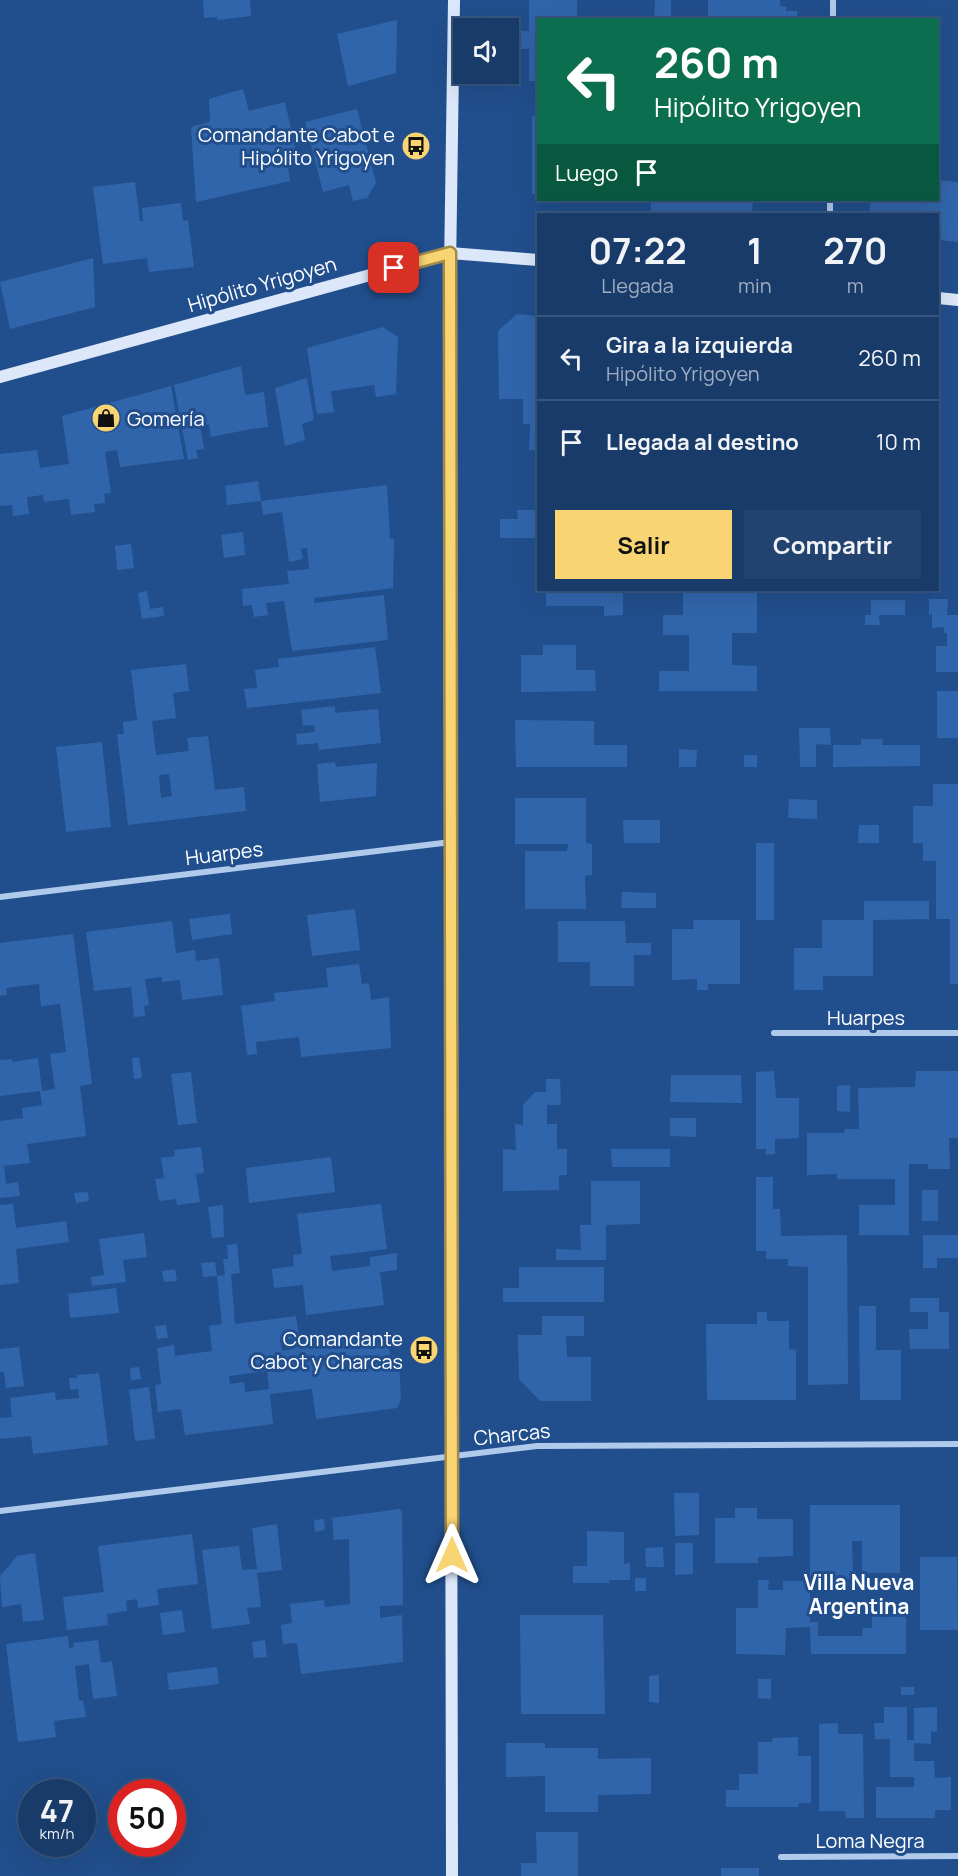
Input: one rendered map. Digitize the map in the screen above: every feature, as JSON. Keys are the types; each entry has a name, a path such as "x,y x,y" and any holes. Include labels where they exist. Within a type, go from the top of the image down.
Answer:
{"main road":[{"path":"453,1876 450,253 454,0"},
{"name":"Hipólito Yrigoyen","path":"0,377 450,253 537,260"},
{"path":"939,298 958,300"}],"street":[{"path":"833,18 834,0"},
{"name":"Huarpes","path":"0,897 451,842"},
{"name":"Huarpes","path":"774,1033 958,1033"},
{"name":"Charcas","path":"0,1511 537,1446 958,1444"},
{"name":"Loma Negra","path":"781,1857 958,1856"}],"building":[{"path":"203,0 250,0 251,16 217,20 217,17 204,18"},
{"path":"529,0 577,0 577,17 537,18 537,81 529,81 529,49 519,49 519,30 529,31"},
{"path":"655,0 671,0 671,18 654,18"},
{"path":"708,0 780,0 780,6 786,7 786,11 797,11 797,18 708,18"},
{"path":"397,20 396,73 348,86 337,34"},
{"path":"243,89 249,111 285,102 299,165 288,168 290,181 196,202 191,127 210,122 209,99"},
{"path":"357,109 376,183 367,198 353,201 349,185 323,192 305,122"},
{"path":"532,116 537,116 537,194 532,194"},
{"path":"939,180 958,182 958,242 939,240 939,213 870,212 870,201 939,201"},
{"path":"135,182 140,221 143,221 142,208 181,203 183,221 188,220 194,267 149,272 147,258 103,264 93,187"},
{"path":"580,201 610,201 610,202"},
{"path":"651,201 753,201 752,213 651,211"},
{"path":"93,258 95,307 10,329 0,282"},
{"path":"517,314 537,316 537,450 529,450 530,424 523,424 523,399 499,399 498,331"},
{"path":"383,327 398,337 396,394 376,397 374,385 331,391 334,412 317,414 307,348"},
{"path":"241,366 245,395 264,392 268,427 211,437 209,424 200,426 204,449 196,450 198,458 188,460 174,385"},
{"path":"307,378 314,420 302,424 305,440 285,446 275,388"},
{"path":"171,386 184,459 120,467 117,450 105,452 111,493 104,494 105,503 94,504 95,512 71,515 69,499 44,502 43,495 27,497 29,514 13,516 12,505 0,506 0,454 37,450 40,468 69,464 62,416"},
{"path":"258,481 261,501 227,505 225,486"},
{"path":"387,485 390,539 394,539 393,588 314,598 314,603 384,595 388,640 292,651 284,601 266,603 268,615 254,617 252,605 243,606 242,589 289,584 287,571 309,569 307,548 301,549 303,559 289,562 282,512 263,515 261,501"},
{"path":"517,510 537,510 537,538 500,538 500,519 518,519"},
{"path":"243,532 245,555 224,558 221,535"},
{"path":"131,544 134,568 117,570 115,546"},
{"path":"147,591 150,609 163,607 164,616 142,619 138,593"},
{"path":"546,591 623,591 623,615 604,616 604,606 546,606"},
{"path":"683,591 757,591 757,633 732,633 732,665 757,666 757,691 659,691 659,671 689,671 689,635 663,635 663,615 683,615"},
{"path":"929,599 948,599 947,615 958,615 958,672 936,672 936,646 947,646 947,633 944,633 944,627 932,628"},
{"path":"871,600 905,600 905,615 879,615 880,625 865,625 865,615 871,615"},
{"path":"543,645 576,645 576,670 595,670 596,691 521,692 521,655 543,655"},
{"path":"375,647 381,693 247,708 244,689 257,688 255,670 279,667 278,659"},
{"path":"186,664 189,691 173,693 176,718 152,721 156,755 189,751 187,738 208,736 215,790 244,787 246,811 128,825 117,734 124,734 123,722 137,720 131,670","holes":["169,774 172,796 161,798 159,775"]},
{"path":"937,691 958,691 958,738 937,738"},
{"path":"335,706 335,713 378,709 381,743 319,750 318,743 297,745 296,734 315,732 314,725 303,726 301,710"},
{"path":"515,720 594,721 594,745 627,745 627,767 516,767"},
{"path":"799,728 830,728 831,745 816,744 816,767 800,767"},
{"path":"861,739 883,739 882,745 920,745 920,766 833,767 833,745 861,745"},
{"path":"102,742 111,827 66,832 56,747"},
{"path":"679,749 697,750 696,767 679,767"},
{"path":"744,755 757,755 757,767 744,767"},
{"path":"335,762 336,767 377,763 376,796 320,802 317,764"},
{"path":"933,784 958,784 958,984 950,984 950,919 936,919 936,861 923,861 923,843 913,843 913,806 933,806"},
{"path":"515,798 586,798 586,843 592,844 592,875 585,876 586,909 525,909 525,851 567,851 568,844 515,844"},
{"path":"789,799 817,800 817,819 788,818"},
{"path":"623,820 660,820 660,843 624,843"},
{"path":"859,825 879,825 879,843 858,843"},
{"path":"756,843 774,843 774,920 756,920"},
{"path":"622,892 656,893 656,908 621,908"},
{"path":"864,901 929,901 929,919 873,920 873,976 823,976 823,990 794,990 794,948 822,948 822,920 864,920"},
{"path":"355,909 360,950 312,956 307,915"},
{"path":"230,914 232,934 192,940 189,919"},
{"path":"693,920 740,920 740,984 708,984 708,990 697,990 697,979 672,980 672,929 694,929"},
{"path":"172,921 176,953 195,950 196,961 219,958 223,995 182,1000 180,980 162,982 162,977 145,979 149,1005 144,1006 145,1016 134,1017 131,987 94,991 86,932"},
{"path":"558,921 625,921 626,943 651,943 651,955 634,955 634,986 590,986 590,962 558,962"},
{"path":"73,934 92,1084 80,1086 86,1136 27,1144 30,1163 4,1166 6,1184 18,1182 20,1196 0,1198 0,1121 23,1118 22,1108 42,1105 40,1091 0,1096 0,1060 12,1059 13,1062 38,1058 42,1091 55,1089 50,1054 66,1052 60,1004 41,1006 39,984 6,988 7,995 0,996 0,943"},
{"path":"359,964 362,984 369,983 371,1000 389,997 391,1048 301,1057 299,1037 256,1042 257,1054 247,1055 241,1006 275,1001 274,993 328,987 326,968"},
{"path":"139,1057 142,1078 134,1079 132,1058"},
{"path":"774,1071 776,1098 799,1098 799,1138 775,1139 775,1154 766,1155 766,1149 756,1149 756,1072"},
{"path":"916,1071 958,1071 958,1138 949,1138 950,1169 928,1169 928,1164 909,1164 909,1235 859,1235 859,1205 895,1205 895,1179 837,1179 837,1174 807,1175 807,1133 844,1133 845,1129 859,1129 858,1088 915,1087"},
{"path":"191,1072 197,1123 178,1125 171,1074"},
{"path":"671,1075 741,1075 742,1103 670,1102"},
{"path":"546,1079 560,1079 561,1105 547,1105 547,1124 557,1124 557,1149 567,1149 567,1175 559,1175 559,1190 503,1191 503,1149 516,1150 515,1124 523,1125 523,1105 535,1092 546,1092"},
{"path":"850,1085 850,1112 837,1111 837,1086"},
{"path":"670,1118 696,1118 696,1137 670,1136"},
{"path":"201,1147 204,1173 196,1174 200,1202 177,1205 176,1199 159,1201 155,1179 164,1178 161,1158 175,1156 174,1150"},
{"path":"611,1149 670,1149 670,1167 612,1167"},
{"path":"331,1157 335,1192 249,1203 246,1168"},
{"path":"756,1177 773,1177 773,1209 780,1209 781,1236 847,1235 848,1384 808,1385 808,1267 788,1266 788,1259 766,1259 766,1251 756,1251"},
{"path":"591,1181 640,1181 640,1224 606,1225 606,1260 556,1260 556,1249 581,1250 580,1225 591,1225"},
{"path":"922,1190 938,1190 938,1221 922,1221"},
{"path":"88,1192 89,1201 76,1203 74,1193"},
{"path":"13,1204 16,1228 66,1221 69,1242 16,1249 19,1283 0,1285 0,1205"},
{"path":"381,1204 387,1249 330,1256 332,1271 370,1266 370,1257 397,1253 397,1270 380,1272 384,1305 306,1315 303,1285 274,1288 272,1269 294,1266 293,1255 302,1254 297,1214"},
{"path":"223,1205 224,1237 212,1238 208,1207"},
{"path":"144,1233 147,1257 123,1260 126,1282 92,1286 91,1277 104,1275 99,1239"},
{"path":"923,1235 958,1235 958,1258 937,1258 937,1268 923,1268"},
{"path":"237,1244 240,1273 231,1274 235,1324 296,1316 299,1338 280,1340 282,1351 294,1349 294,1344 388,1334 390,1356 399,1355 401,1400 397,1408 316,1419 312,1389 270,1394 273,1424 185,1435 181,1409 158,1412 155,1385 161,1384 157,1348 174,1345 175,1356 212,1351 209,1326 222,1324 217,1276 225,1275 223,1259 228,1259 227,1245","holes":["267,1371 269,1389 245,1392 244,1382 230,1384 229,1376"]},
{"path":"215,1262 217,1276 203,1277 201,1263"},
{"path":"519,1267 604,1267 604,1302 503,1302 503,1288 519,1288"},
{"path":"175,1269 177,1281 164,1282 162,1271"},
{"path":"116,1288 119,1313 70,1318 68,1294"},
{"path":"910,1298 939,1298 939,1312 949,1312 949,1349 910,1349 909,1329 928,1329 928,1312 910,1312"},
{"path":"859,1306 876,1306 876,1350 901,1350 901,1400 860,1400"},
{"path":"757,1312 767,1312 767,1321 789,1321 789,1349 796,1350 796,1400 707,1400 706,1324 757,1324"},
{"path":"542,1316 584,1316 584,1336 566,1336 567,1357 591,1357 591,1401 540,1401 519,1379 518,1335 542,1335"},
{"path":"166,1325 168,1338 157,1339 155,1326"},
{"path":"19,1347 24,1386 6,1388 4,1372 0,1372 0,1349"},
{"path":"139,1367 141,1379 131,1380 130,1368"},
{"path":"99,1373 108,1445 33,1454 31,1436 0,1439 0,1418 12,1417 10,1398 55,1392 56,1400 79,1398 78,1389 70,1390 69,1378"},
{"path":"149,1387 155,1439 135,1441 129,1390"},
{"path":"674,1493 699,1493 699,1535 675,1536"},
{"path":"810,1505 900,1505 900,1573 862,1573 862,1541 852,1541 853,1579 810,1579"},
{"path":"735,1508 757,1508 757,1519 793,1519 793,1556 758,1557 758,1563 715,1563 715,1518 735,1518"},
{"path":"400,1509 402,1512 403,1605 380,1606 380,1618 402,1615 403,1662 301,1674 297,1643 283,1644 281,1625 292,1623 290,1604 324,1600 325,1607 350,1604 349,1539 334,1540 332,1518"},
{"path":"324,1519 325,1530 315,1532 314,1520"},
{"path":"277,1524 282,1570 257,1573 261,1607 247,1608 250,1624 212,1629 202,1550 239,1546 242,1570 257,1569 252,1528"},
{"path":"587,1531 624,1532 624,1564 630,1563 630,1580 609,1580 609,1583 573,1583 573,1566 587,1566"},
{"path":"192,1534 198,1584 157,1589 159,1605 138,1608 137,1599 126,1601 127,1611 107,1614 108,1625 67,1630 63,1597 104,1592 98,1546"},
{"path":"675,1543 693,1543 693,1574 675,1575"},
{"path":"663,1547 664,1567 646,1567 645,1548"},
{"path":"35,1553 44,1620 23,1622 21,1604 2,1607 0,1576 17,1556"},
{"path":"920,1557 957,1557 958,1630 920,1630"},
{"path":"635,1578 646,1578 646,1591 635,1591"},
{"path":"758,1580 769,1580 768,1590 783,1590 783,1581 810,1581 810,1622 818,1622 818,1636 862,1636 863,1628 872,1628 872,1605 906,1605 906,1654 811,1654 810,1627 786,1628 785,1655 736,1654 736,1608 758,1608"},
{"path":"182,1610 185,1632 163,1635 160,1613"},
{"path":"520,1615 603,1615 605,1714 521,1714"},
{"path":"68,1636 69,1648 74,1647 73,1643 98,1640 101,1663 112,1661 117,1696 93,1699 89,1664 75,1666 79,1701 83,1700 86,1717 54,1721 56,1737 18,1742 6,1644"},
{"path":"265,1640 267,1657 254,1658 252,1642"},
{"path":"217,1667 219,1684 169,1690 167,1673"},
{"path":"659,1675 659,1703 649,1702 649,1676"},
{"path":"758,1679 771,1679 771,1699 758,1698"},
{"path":"901,1687 914,1687 914,1695 901,1695"},
{"path":"884,1707 907,1707 907,1740 914,1740 914,1708 937,1707 937,1732 931,1731 931,1744 914,1743 914,1761 934,1761 935,1778 951,1777 951,1810 935,1810 935,1818 876,1818 876,1787 914,1787 914,1777 890,1777 890,1739 875,1739 874,1723 884,1723"},
{"path":"838,1723 838,1734 863,1734 864,1818 846,1818 845,1811 819,1811 819,1724"},
{"path":"798,1737 798,1756 811,1756 811,1803 799,1803 798,1807 726,1807 726,1790 739,1790 739,1774 758,1774 758,1742 772,1742 773,1738"},
{"path":"506,1743 545,1743 545,1748 598,1748 598,1759 651,1758 651,1794 598,1795 598,1812 545,1812 545,1776 506,1777"},
{"path":"536,1832 578,1832 578,1876 521,1876 521,1863 537,1863"},
{"path":"721,1868 759,1868 759,1876 721,1876"}],"place":[{"name":"Comandante Cabot e Hipólito Yrigoyen","path":"416,146"},
{"name":"Gomería","path":"106,418"},
{"name":"Comandante Cabot y Charcas","path":"424,1350"}],"district":[{"name":"Villa Nueva Argentina","path":"859,1594"}],"route":[{"path":"394,268 450,253 452,1555"}]}
